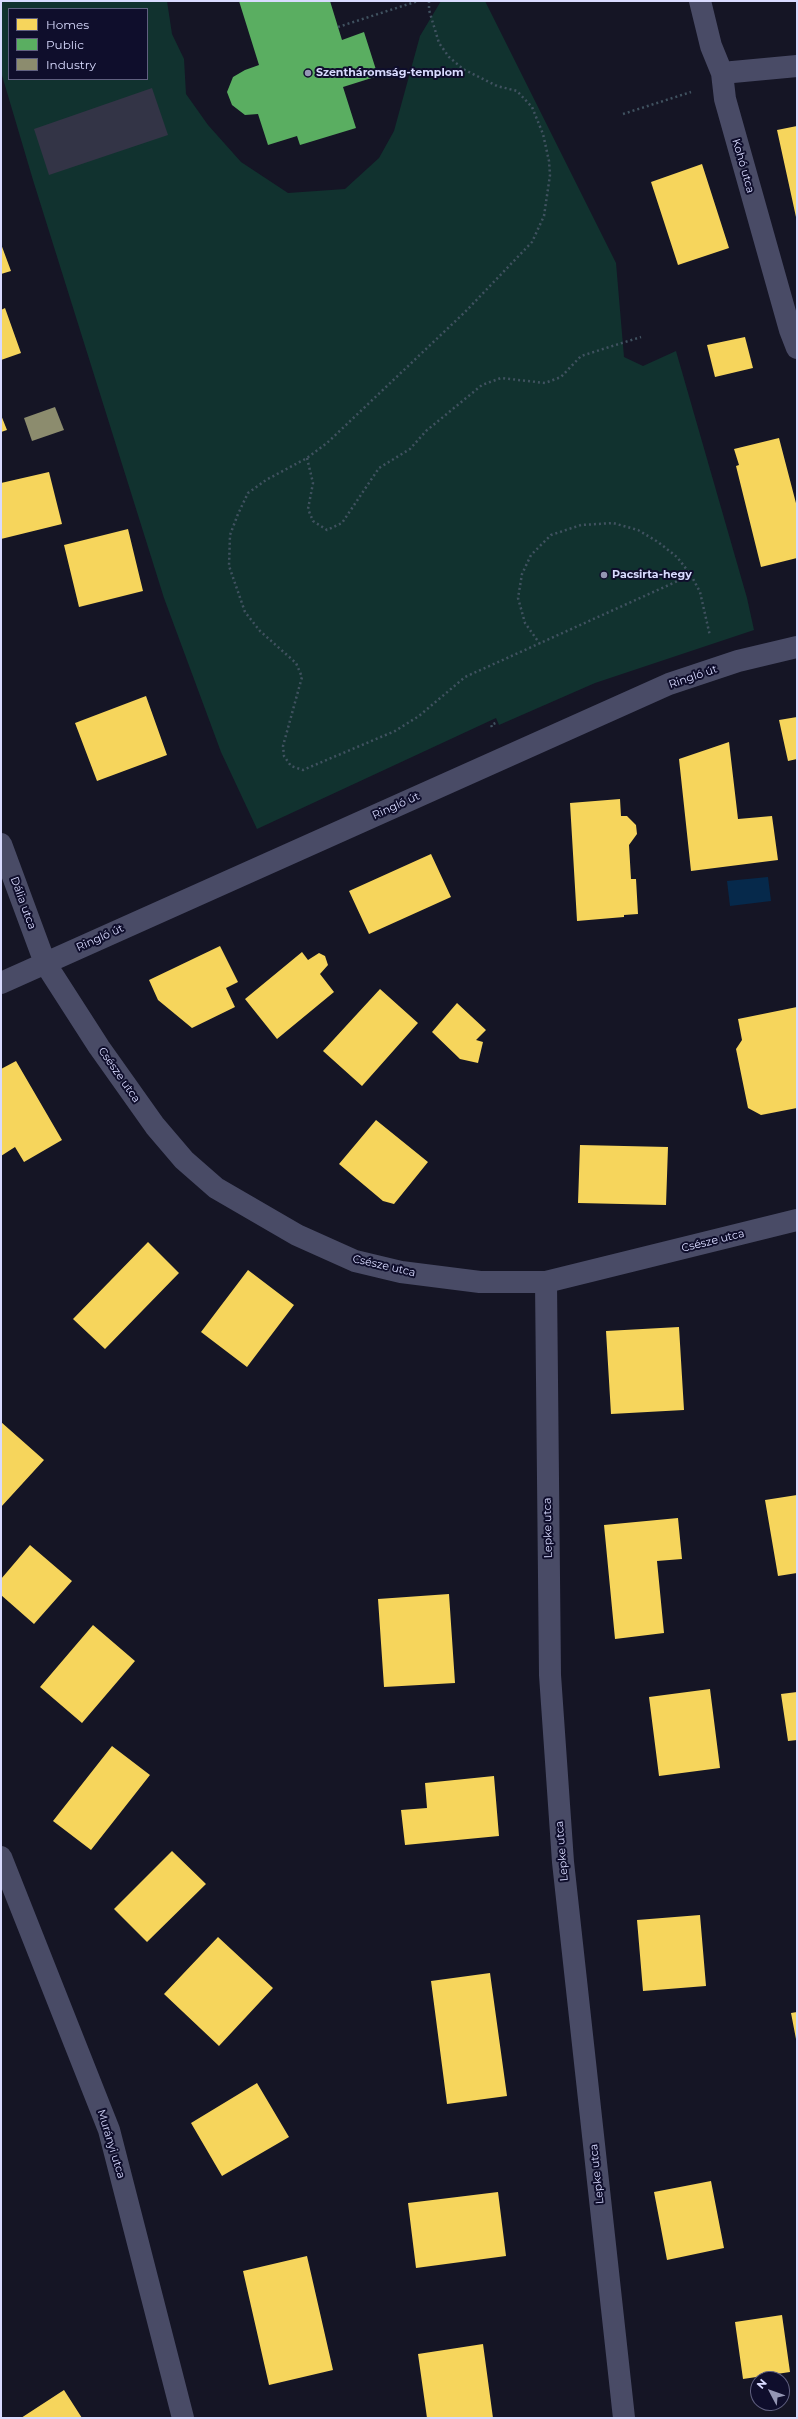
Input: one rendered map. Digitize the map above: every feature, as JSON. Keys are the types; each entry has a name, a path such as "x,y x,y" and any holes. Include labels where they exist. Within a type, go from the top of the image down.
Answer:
{"street":[{"name":"Kohó utca","path":"700,1 711,46 722,73 724,99 793,339"},
{"path":"722,73 797,66"},
{"name":"Ringló út","path":"1,983 538,741 669,684 715,669 797,647"},
{"name":"Dália utca","path":"1,844 45,963"},
{"name":"Csésze utca","path":"45,963 99,1047 155,1126 184,1160 216,1188 297,1235 355,1261 401,1272 480,1282 546,1282 797,1220"},
{"name":"Lepke utca","path":"546,1282 551,1698 562,1862 624,2418"},
{"name":"Murányi utca","path":"1,1857 109,2130 183,2418"}],"path":[{"path":"338,27 418,1"},
{"path":"429,1 428,10 438,43 449,57 463,69 497,86 517,92 532,106 543,134 549,161 550,175 544,216 532,242 465,312 327,443 307,458 266,480 248,494 230,535 229,566 245,612 260,631 296,663 302,677 283,746 284,756 291,766 303,770 395,731 419,716 465,677 691,575"},
{"path":"623,114 692,92 722,73"},
{"path":"307,458 312,483 308,509 313,521 327,530 342,523 380,468 410,449 426,431 482,385 501,378 545,383 561,377 581,356 641,337"},
{"path":"540,644 526,623 518,598 522,574 531,555 551,535 580,525 613,523 638,530 663,546 677,557 691,575 700,592 715,669"}],"green space":[{"path":"1,1 167,1 172,34 184,59 186,94 208,125 241,162 288,193 345,189 379,158 394,131 420,36 441,1 485,1 616,263 624,357 643,366 676,351 747,598 754,630 595,683 499,725 496,718 257,829 221,752 164,598 33,180 1,72"}],"water":[{"path":"768,877 771,901 730,906 727,881"}],"building: Homes":[{"path":"797,126 797,217 796,217 777,130"},
{"path":"702,164 729,248 678,265 651,182"},
{"path":"1,244 11,271 1,274"},
{"path":"5,308 21,353 1,360 1,310"},
{"path":"745,337 753,368 715,377 707,345"},
{"path":"1,415 7,430 1,432"},
{"path":"779,438 797,507 797,558 761,567 736,466 739,465 734,449"},
{"path":"49,472 62,524 1,539 1,483"},
{"path":"128,529 143,591 79,607 64,545"},
{"path":"146,696 167,755 97,781 75,723"},
{"path":"797,717 797,759 788,761 779,720"},
{"path":"729,742 738,819 772,816 778,860 691,871 679,759"},
{"path":"620,799 621,816 627,816 636,825 637,834 629,845 631,879 636,879 638,914 624,915 624,917 577,921 570,803"},
{"path":"431,854 451,897 369,934 349,891"},
{"path":"220,946 238,982 226,988 235,1007 192,1028 158,1000 149,980"},
{"path":"302,952 308,960 319,953 325,956 328,965 320,974 334,992 277,1039 245,999"},
{"path":"380,989 418,1023 362,1086 323,1051"},
{"path":"457,1003 486,1030 476,1040 483,1042 478,1063 460,1059 432,1032"},
{"path":"797,1007 797,1108 761,1115 748,1108 736,1049 742,1040 738,1019"},
{"path":"16,1061 62,1140 24,1162 15,1147 1,1156 1,1069"},
{"path":"376,1120 428,1162 394,1204 383,1201 339,1164"},
{"path":"580,1145 668,1147 666,1205 578,1203"},
{"path":"148,1242 179,1273 105,1349 73,1319"},
{"path":"248,1270 294,1305 247,1367 201,1332"},
{"path":"679,1327 684,1410 611,1414 606,1331"},
{"path":"1,1422 44,1460 1,1507"},
{"path":"797,1495 797,1573 778,1576 765,1500"},
{"path":"678,1518 682,1559 657,1561 664,1633 615,1639 604,1525"},
{"path":"30,1545 72,1581 34,1624 1,1595 1,1579"},
{"path":"449,1594 455,1683 384,1687 378,1599"},
{"path":"93,1625 135,1661 82,1723 40,1687"},
{"path":"710,1689 720,1768 659,1776 649,1697"},
{"path":"797,1692 797,1740 788,1741 781,1694"},
{"path":"112,1746 150,1775 91,1850 53,1821"},
{"path":"494,1776 499,1836 405,1845 401,1810 427,1808 425,1783"},
{"path":"172,1851 206,1884 147,1942 114,1909"},
{"path":"700,1915 706,1986 643,1991 637,1920"},
{"path":"218,1937 273,1988 219,2046 164,1994"},
{"path":"490,1973 507,2096 447,2104 431,1981"},
{"path":"797,2012 797,2039 796,2039 791,2013"},
{"path":"257,2083 289,2137 222,2176 191,2123"},
{"path":"711,2181 724,2248 667,2260 654,2192"},
{"path":"498,2192 506,2256 416,2268 408,2203"},
{"path":"307,2256 333,2370 269,2385 243,2271"},
{"path":"782,2315 790,2371 750,2371 750,2378 743,2379 735,2322"},
{"path":"483,2344 493,2418 427,2418 418,2354"},
{"path":"64,2390 82,2418 21,2418"}],"building: Public":[{"name":"Szentháromság-templom","path":"239,1 330,1 342,40 364,32 378,76 343,87 356,128 300,145 297,136 268,145 258,114 245,115 232,105 227,92 233,77 245,70 259,65"}],"building: Industry":[{"path":"55,407 64,430 32,441 24,418"}],"building: Other":[{"path":"152,88 168,135 49,175 34,129"}],"place":[{"name":"Szentháromság-templom","path":"308,73"},
{"name":"Pacsirta-hegy","path":"604,575"}]}
